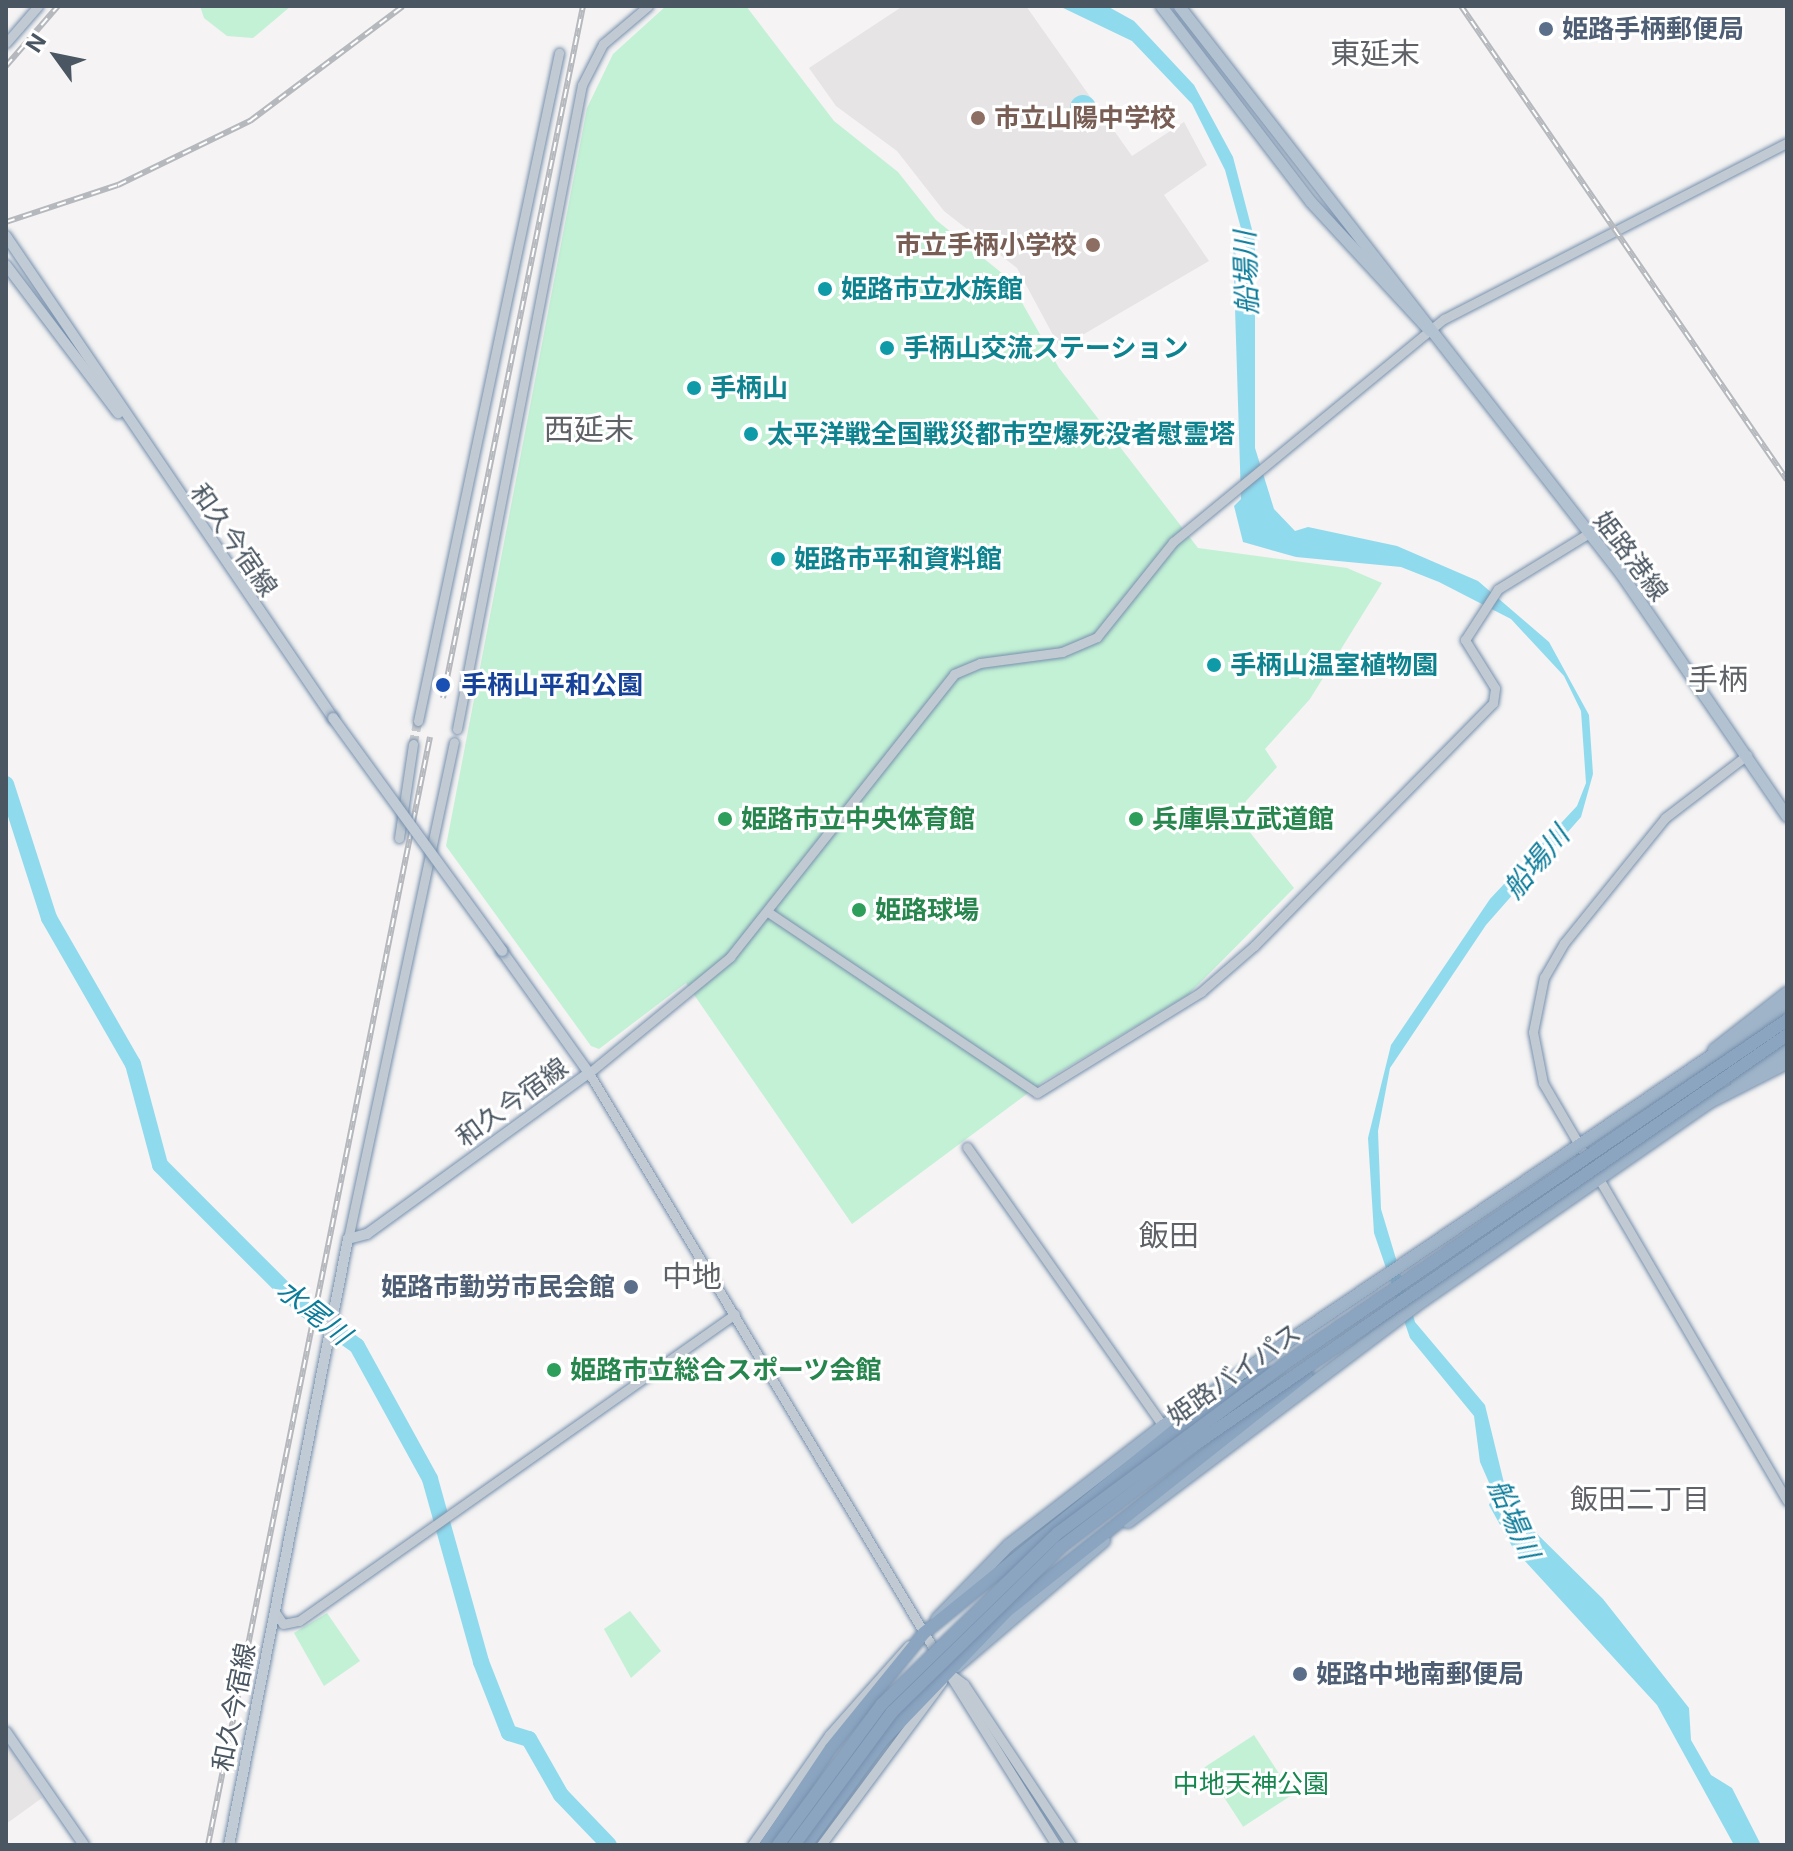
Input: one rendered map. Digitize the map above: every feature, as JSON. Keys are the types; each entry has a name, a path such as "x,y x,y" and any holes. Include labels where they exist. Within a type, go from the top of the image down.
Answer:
{"highway":[{"path":"1695,1070 1732,1031 1787,993"},
{"path":"766,1845 924,1633 1009,1545 1163,1426 1584,1146 1787,1005"},
{"name":"姫路バイパス","path":"778,1845 882,1704 969,1612 1058,1533 1283,1365 1787,1020"},
{"name":"姫路バイパス","path":"794,1845 892,1712 1014,1588 1111,1507 1364,1327 1787,1035"},
{"path":"948,1672 1106,1539 1376,1334 1787,1050"},
{"path":"1708,1103 1787,1063"},
{"path":"812,1844 881,1742 1007,1611 1120,1516 1364,1327"},
{"path":"924,1633 1098,1489 1238,1387 1283,1365"}],"main road":[{"name":"姫路港線","path":"1161,6 1310,201 1429,330"},
{"name":"姫路港線","path":"1179,6 1589,533 1787,816"},
{"name":"和久今宿線","path":"6,236 125,420 333,718 589,1073 367,1234 348,1239 229,1845"},
{"name":"和久今宿線","path":"6,265 125,420"},
{"path":"6,1732 84,1845"}],"street":[{"path":"6,43 38,6"},
{"path":"457,729 582,85 603,44 648,6"},
{"path":"418,721 559,53"},
{"path":"1056,1845 924,1633 589,1073 700,987 768,912 947,680 980,663 1043,657 1097,637 1165,550 1261,465 1429,330 1787,143"},
{"path":"768,912 1037,1093 1201,992 1493,703 1495,688 1465,640 1497,590 1589,533"},
{"path":"348,1239 454,742"},
{"path":"399,838 413,744"},
{"path":"1747,755 1665,818 1544,977 1533,1032 1543,1083 1584,1146 1787,1501"},
{"path":"967,1147 1163,1426"},
{"path":"275,1612 283,1624 299,1621 427,1534 735,1314"},
{"path":"752,1845 852,1707 924,1633"},
{"path":"948,1672 964,1684 1071,1845"}],"shaded area":[{"path":"903,6 1026,6 1132,156 1184,122 1207,165 1164,195 1209,261 1060,348 1017,268 944,211 897,151 836,106 809,68"},
{"path":"6,1741 42,1798 6,1824"}],"green space":[{"path":"200,6 291,6 253,38 227,36 204,18"},
{"name":"手柄山平和公園","path":"666,6 746,6 834,121 898,172 936,220 1008,278 1059,368 1198,548 1347,568 1382,583 1310,699 1265,749 1277,767 1246,801 1241,821 1294,888 1188,995 1043,1082 852,1224 686,983 599,1049 591,1046 446,846 587,108 613,54"},
{"path":"630,1611 661,1651 631,1678 604,1629"},
{"path":"327,1613 360,1661 324,1686 294,1633"},
{"name":"中地天神公園","path":"1254,1735 1293,1795 1243,1827 1205,1767"}],"water":[{"name":"船場川","path":"1059,6 1107,6 1134,21 1194,85 1233,157 1255,241 1255,448 1274,509 1295,531 1308,527 1397,546 1478,581 1549,642 1589,715 1593,774 1581,817 1486,925 1390,1068 1378,1131 1381,1209 1415,1322 1485,1405 1504,1483 1528,1525 1603,1599 1689,1708 1691,1740 1711,1775 1732,1788 1761,1845 1734,1845 1657,1705 1513,1548 1489,1505 1494,1494 1480,1462 1474,1416 1410,1338 1374,1233 1368,1138 1391,1045 1490,899 1577,806 1586,783 1581,711 1564,676 1511,619 1439,582 1401,567 1296,557 1243,542 1234,506 1241,499 1233,244 1241,274 1248,254 1225,170 1192,104 1132,41"},
{"path":"1083,95 1092,99 1096,108 1092,117 1083,121 1074,117 1070,108 1074,99"}],"waterway":[{"name":"水尾川","path":"6,784 49,918 133,1064 160,1165 302,1307 357,1346 430,1479 481,1662 509,1733 529,1739 561,1795 609,1845"}],"tunnel":[{"path":"413,744 418,721"}],"railway":[{"path":"6,66 58,6"},
{"path":"6,222 118,185 250,121 403,6"},
{"path":"443,698 583,6"},
{"path":"1461,6 1787,480"},
{"path":"208,1845 430,737"}],"place":[{"name":"姫路手柄郵便局","path":"1546,29"},
{"name":"市立山陽中学校","path":"978,118"},
{"name":"市立手柄小学校","path":"1093,245"},
{"name":"姫路市立水族館","path":"825,289"},
{"name":"手柄山交流ステーション","path":"887,348"},
{"name":"手柄山","path":"694,388"},
{"name":"太平洋戦全国戦災都市空爆死没者慰霊塔","path":"751,434"},
{"name":"姫路市平和資料館","path":"778,559"},
{"name":"手柄山温室植物園","path":"1214,665"},
{"name":"手柄山平和公園","path":"443,685"},
{"name":"姫路市立中央体育館","path":"725,819"},
{"name":"兵庫県立武道館","path":"1136,819"},
{"name":"姫路球場","path":"859,910"},
{"name":"姫路市勤労市民会館","path":"631,1287"},
{"name":"姫路市立総合スポーツ会館","path":"554,1370"},
{"name":"姫路中地南郵便局","path":"1300,1674"}],"district":[{"name":"東延末","path":"1375,53"},
{"name":"西延末","path":"589,429"},
{"name":"手柄","path":"1718,679"},
{"name":"飯田","path":"1169,1235"},
{"name":"中地","path":"692,1276"},
{"name":"飯田二丁目","path":"1640,1499"}]}
